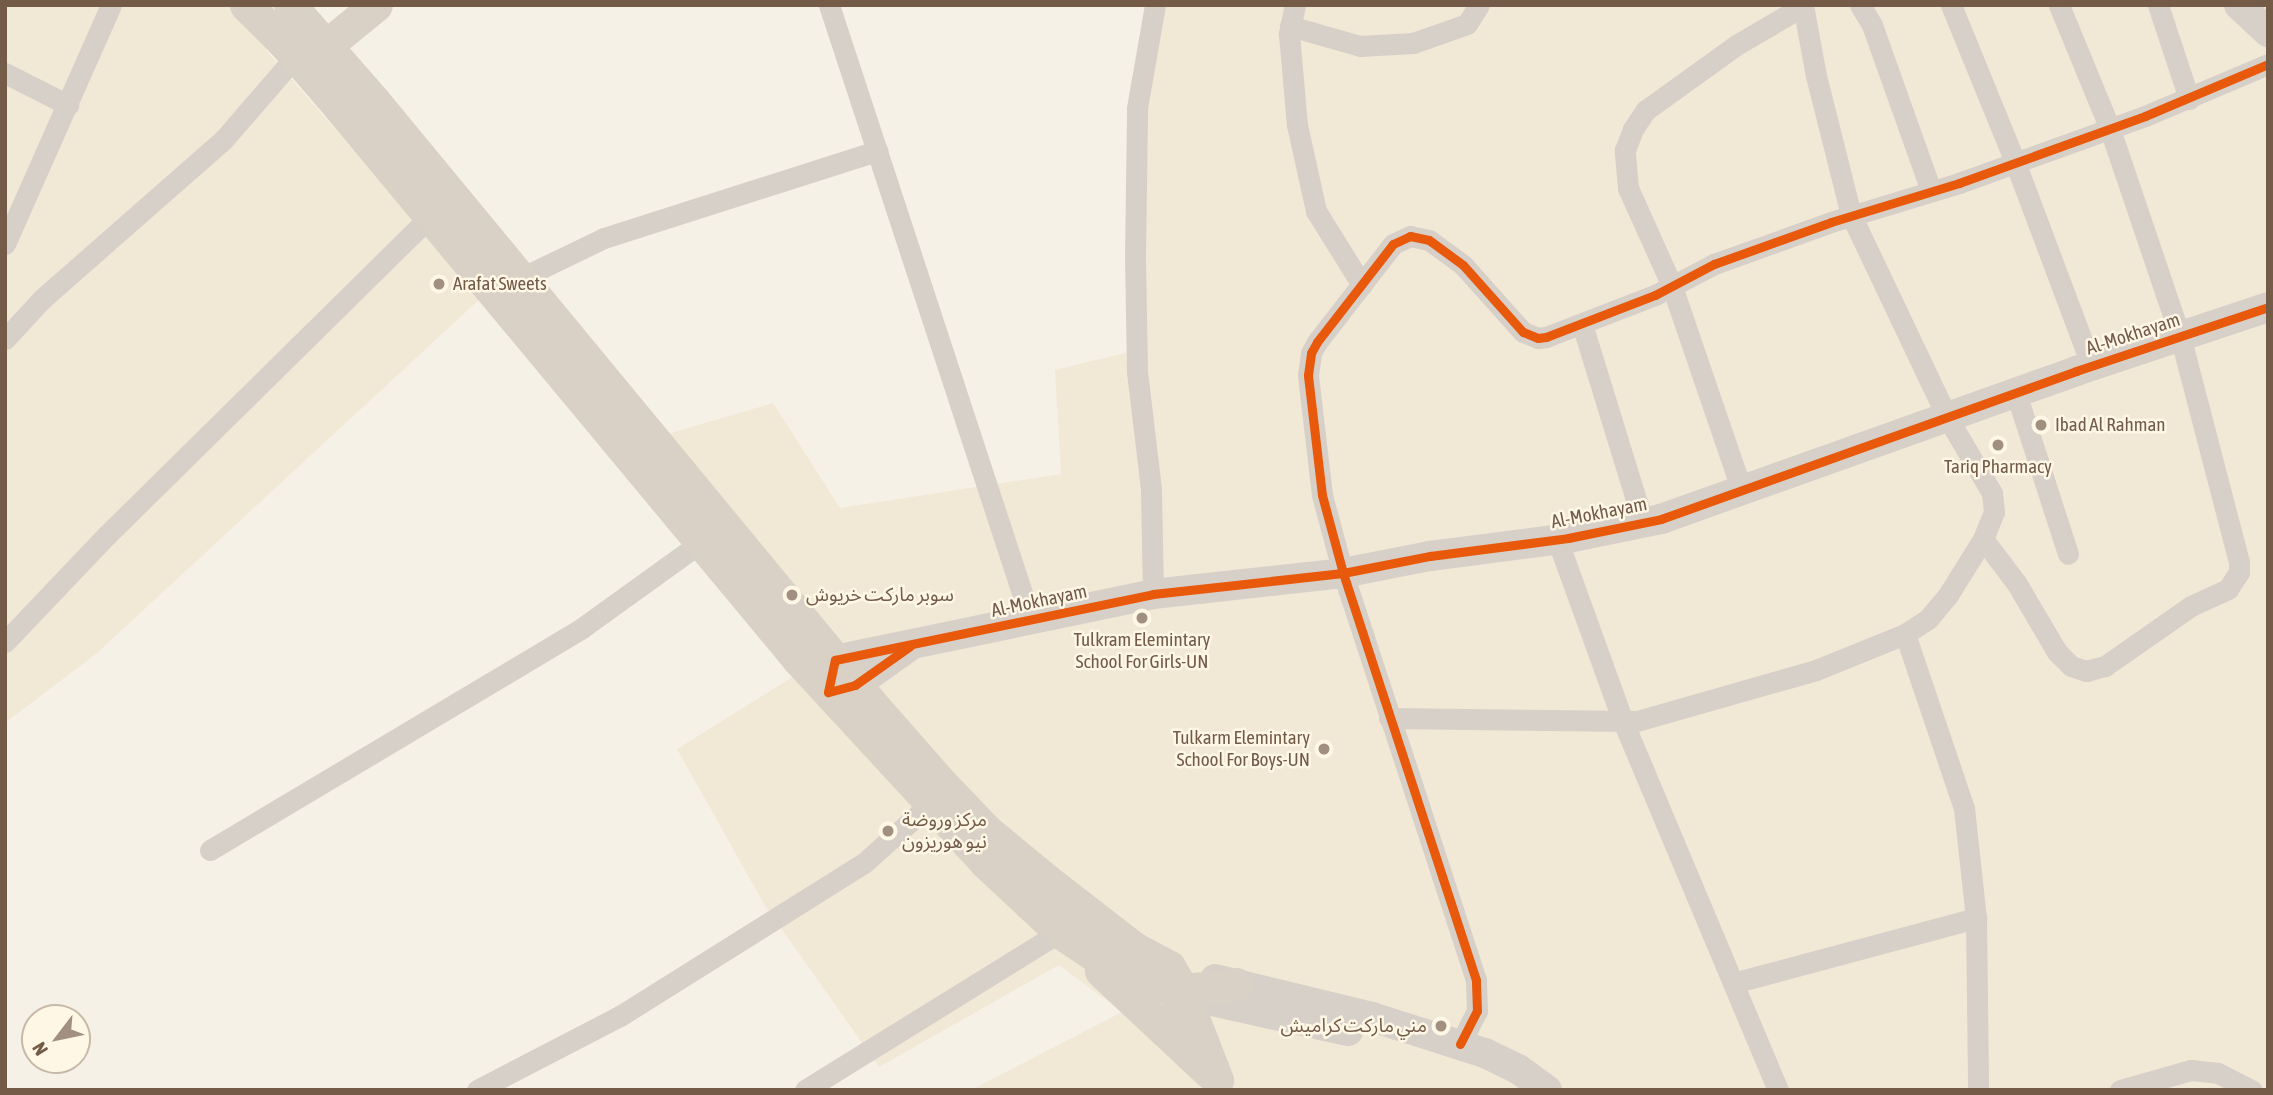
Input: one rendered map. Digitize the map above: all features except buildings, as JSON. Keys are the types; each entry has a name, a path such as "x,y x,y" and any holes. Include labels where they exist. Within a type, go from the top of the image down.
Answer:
{"main road":[{"path":"246,5 281,18 374,101 839,679 930,804 985,862 1221,1085"},
{"path":"316,47 360,11"},
{"path":"360,11 358,58 374,101"},
{"path":"316,47 319,83 700,543 839,679 987,831 1177,981"},
{"path":"1060,932 1133,976 1202,986 1237,984"},
{"path":"1177,981 1176,1013 1182,1036 1190,1051 1221,1085"}],"street":[{"path":"5,244 111,5"},
{"path":"829,5 1031,620"},
{"path":"1153,594 1151,489 1137,372 1135,257 1137,108 1155,5"},
{"path":"1295,5 1290,26 1297,125 1316,211 1362,285"},
{"path":"1290,26 1360,46 1413,43 1467,24 1479,5"},
{"path":"1860,5 1872,25 1931,191"},
{"path":"1951,5 2015,162 2092,367"},
{"path":"1983,540 2017,584 2057,652 2078,670 2087,671 2105,666 2191,606 2228,589 2235,582 2239,562 2180,336 2110,128 2059,5"},
{"path":"2158,5 2189,99"},
{"path":"2239,5 2268,32"},
{"path":"1389,718 1629,726 1816,670 1905,634 1939,608 1983,540 1994,512 1992,493 1947,417 1852,215 1816,76 1803,6 1738,44 1646,110 1627,139 1628,188 1672,286 1742,491"},
{"path":"5,338 42,299 224,139 316,47"},
{"path":"1460,1044 1474,1023 1477,1011 1475,980 1343,573 1322,495 1308,363 1317,342 1393,244 1401,238 1420,236 1463,265 1530,336 1546,337 1672,286 1714,264 2110,128 2189,99 2268,64"},
{"path":"5,73 68,105"},
{"path":"519,279 604,238 877,151"},
{"path":"5,642 107,535 429,216"},
{"name":"Al-Mokhayam","path":"839,679 910,646 1153,594 1343,573 1430,555 1557,539 1643,522 1742,491 2180,336 2266,313"},
{"path":"1582,324 1643,522"},
{"path":"2016,393 2068,554"},
{"path":"1557,539 1629,726 1778,1090"},
{"path":"211,850 582,628 700,543"},
{"path":"1905,634 1964,808 1976,918 1978,1090"},
{"path":"477,1090 620,1016 864,863 930,804"},
{"path":"1733,983 1976,918"},
{"path":"805,1090 1060,932"},
{"path":"1177,981 1375,1036 1460,1044"},
{"path":"1237,984 1371,1017 1460,1044 1517,1069 1547,1090"},
{"path":"2120,1090 2190,1070 2218,1073 2252,1090"}],"shaded area":[{"path":"5,5 311,5 266,50 482,297 96,654 5,723"},
{"path":"1155,5 2268,5 2268,1090 971,1090 1122,1012 1059,965 879,1067 764,904 677,749 802,671 626,446 773,403 840,508 1061,474 1055,370 1137,350 1137,200"}],"cycle path":[{"path":"1460,1044 1477,1011 1476,980 1343,573 1322,495 1308,375 1311,353 1317,342 1393,244 1410,236 1429,240 1463,265 1523,332 1538,338 1546,337 1655,295 1714,264 1831,222 1959,183 2145,116 2268,64"},
{"path":"910,646 855,685 828,692 835,660 1153,594 1343,573 1430,556 1568,538 1661,519 2076,371 2268,307"}],"place":[{"name":"Arafat Sweets","path":"439,284"},
{"name":"Ibad Al Rahman","path":"2041,425"},
{"name":"Tariq Pharmacy","path":"1998,445"},
{"name":"سوبر ماركت خريوش","path":"792,595"},
{"name":"Tulkram Elemintary School For Girls-UN","path":"1142,618"},
{"name":"Tulkarm Elemintary School For Boys-UN","path":"1324,749"},
{"name":"مركز وروضة نيو هوريزون","path":"888,831"},
{"name":"مني ماركت كراميش","path":"1441,1026"}]}
